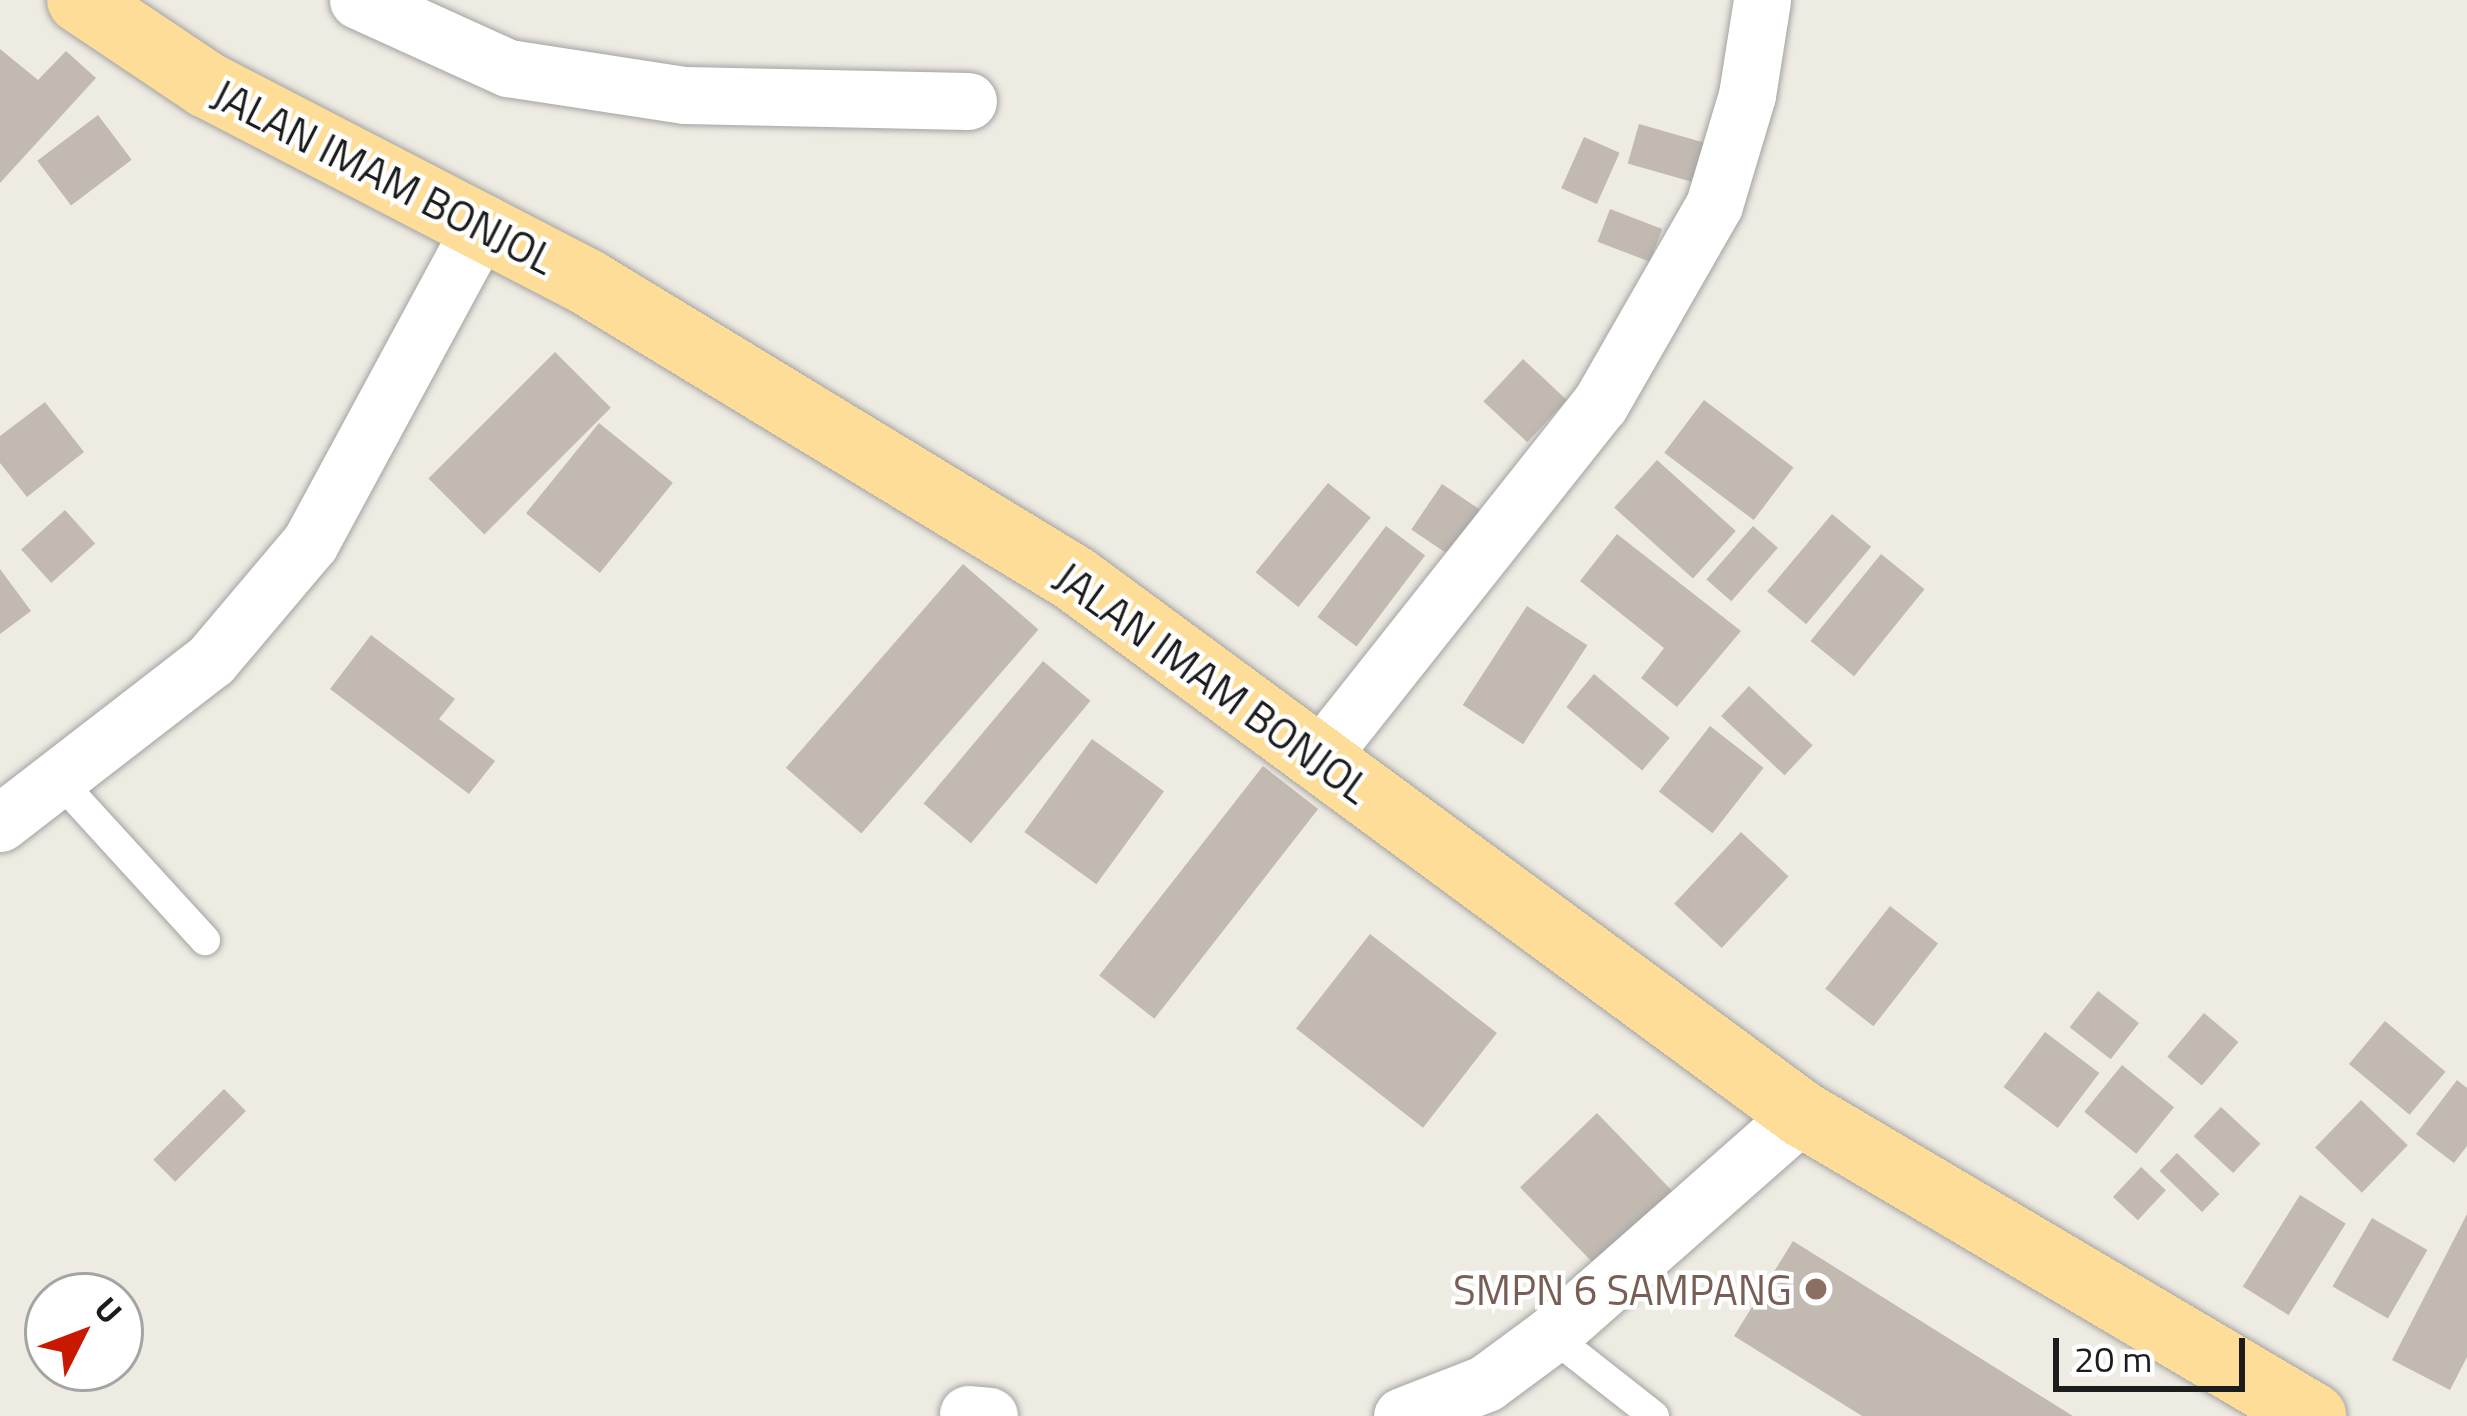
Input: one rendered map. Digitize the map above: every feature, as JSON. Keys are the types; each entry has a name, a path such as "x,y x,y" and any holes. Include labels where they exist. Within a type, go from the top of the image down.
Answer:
{"main road":[{"name":"JALAN IMAM BONJOL","path":"80,0 207,85 483,223 1075,578 1802,1114 2313,1416"}],"street":[{"path":"358,0 508,68 685,95 968,101"},
{"path":"1319,758 1600,404 1714,205 1747,95 1762,0"},
{"path":"0,823 211,660 310,544 483,223"},
{"path":"1402,1416 1486,1383 1551,1335 1802,1114"}],"lane":[{"path":"56,776 205,940"},
{"path":"1551,1335 1654,1416"}],"building":[{"path":"0,49 38,80 66,51 96,78 0,183"},
{"path":"98,115 132,160 71,205 37,161"},
{"path":"1639,124 1706,143 1695,183 1628,163"},
{"path":"1584,137 1620,153 1597,204 1561,188"},
{"path":"1610,209 1662,229 1650,262 1597,242"},
{"path":"555,352 611,408 484,534 428,479"},
{"path":"1523,359 1567,400 1527,442 1483,401"},
{"path":"1704,400 1793,467 1754,520 1664,453"},
{"path":"45,402 84,452 27,497 0,463 0,436"},
{"path":"599,423 673,483 600,573 526,513"},
{"path":"1657,460 1736,531 1693,578 1614,508"},
{"path":"1328,483 1371,518 1298,607 1256,572"},
{"path":"1442,484 1480,510 1449,555 1411,530"},
{"path":"65,510 95,543 51,583 21,549"},
{"path":"1832,514 1871,547 1806,624 1767,591"},
{"path":"1386,526 1425,555 1357,647 1317,617"},
{"path":"1753,526 1778,548 1731,601 1706,580"},
{"path":"1617,534 1741,631 1677,707 1641,678 1664,648 1580,581"},
{"path":"1881,554 1925,589 1854,676 1811,641"},
{"path":"963,564 1038,630 861,833 786,768"},
{"path":"0,569 31,611 0,634"},
{"path":"1527,606 1587,645 1523,744 1463,705"},
{"path":"371,635 455,699 439,719 495,761 469,794 330,689"},
{"path":"1043,661 1090,701 971,843 923,803"},
{"path":"1594,674 1670,738 1642,771 1566,707"},
{"path":"1749,686 1813,745 1785,775 1721,716"},
{"path":"1710,726 1764,768 1712,833 1659,791"},
{"path":"1092,739 1164,791 1096,884 1024,832"},
{"path":"1263,766 1318,809 1154,1019 1099,976"},
{"path":"1741,832 1789,876 1722,948 1674,904"},
{"path":"1890,906 1938,944 1873,1026 1825,989"},
{"path":"1370,934 1497,1033 1423,1128 1296,1029"},
{"path":"2098,991 2139,1023 2111,1059 2070,1027"},
{"path":"2204,1013 2238,1042 2202,1086 2167,1057"},
{"path":"2385,1021 2446,1072 2410,1115 2349,1064"},
{"path":"2045,1032 2099,1073 2058,1128 2003,1087"},
{"path":"2122,1065 2174,1107 2136,1154 2084,1112"},
{"path":"2457,1080 2467,1088 2467,1146 2454,1163 2416,1134"},
{"path":"224,1089 246,1111 175,1182 153,1160"},
{"path":"2361,1100 2408,1145 2362,1193 2315,1147"},
{"path":"2221,1107 2260,1144 2233,1173 2194,1136"},
{"path":"1597,1113 1682,1201 1605,1276 1520,1187"},
{"path":"2177,1153 2219,1194 2202,1212 2160,1171"},
{"path":"2141,1167 2166,1190 2138,1220 2113,1197"},
{"path":"2300,1195 2346,1224 2289,1315 2243,1287"},
{"path":"2467,1214 2467,1357 2450,1390 2392,1360"},
{"path":"2372,1218 2427,1250 2388,1318 2332,1286"},
{"name":"SMPN 6 SAMPANG","path":"1793,1241 2073,1416 1862,1416 1734,1336"}],"place":[{"name":"SMPN 6 SAMPANG","path":"1816,1289"}]}
